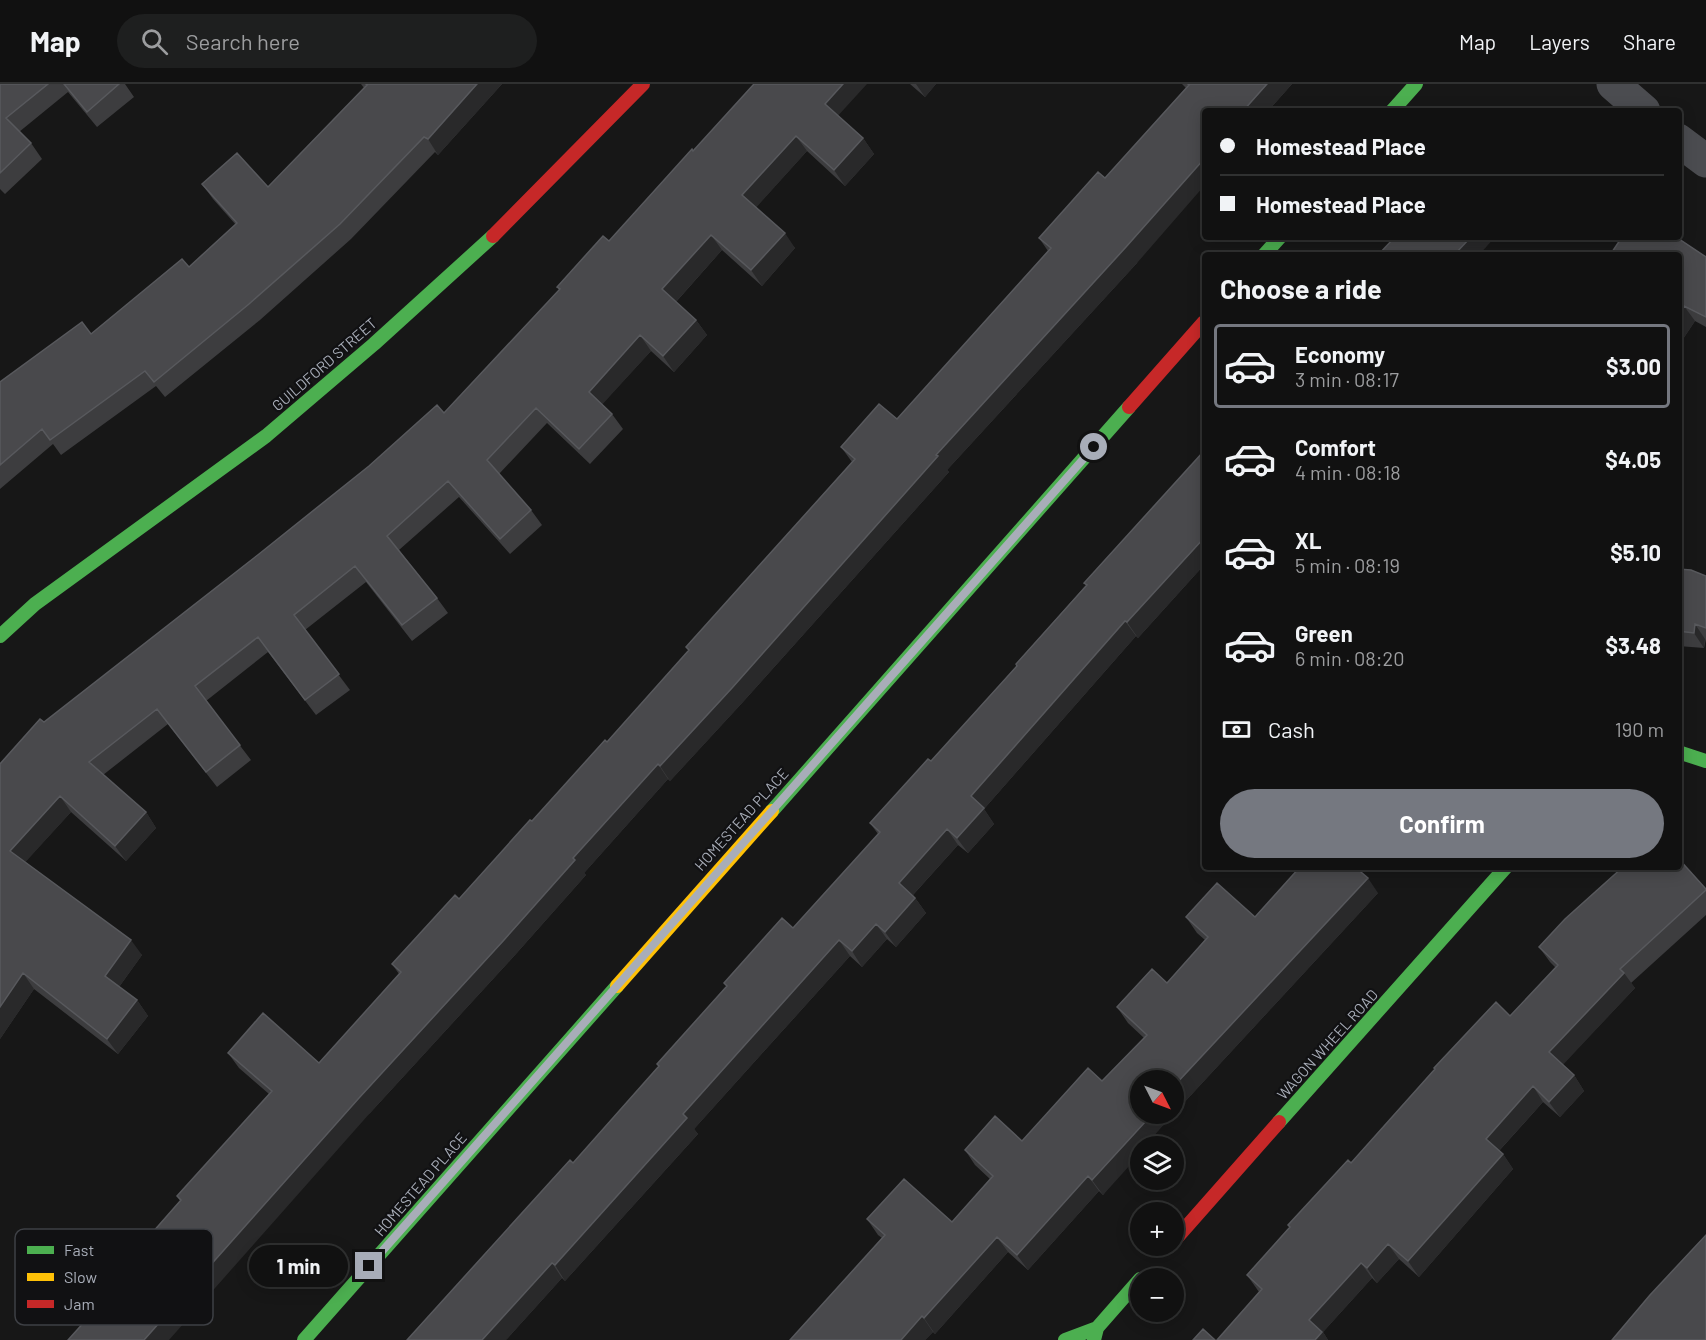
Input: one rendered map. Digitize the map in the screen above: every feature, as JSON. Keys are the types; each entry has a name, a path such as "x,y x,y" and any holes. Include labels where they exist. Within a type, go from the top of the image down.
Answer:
{"street":[{"name":"GUILDFORD STREET","path":"0,636 35,604 266,436 356,359 496,233 643,84"},
{"path":"1395,108 1416,84"},
{"path":"1613,84 1641,108"},
{"path":"1682,143 1706,161"},
{"path":"1267,252 1277,240"},
{"name":"HOMESTEAD PLACE","path":"304,1340 1202,324"},
{"path":"1682,753 1706,760"},
{"name":"WAGON WHEEL ROAD","path":"1184,1230 1503,870"},
{"path":"1065,1340 1095,1334 1130,1292"}],"building":[{"path":"0,84 48,84 6,118 31,143 0,173"},
{"path":"64,84 119,84 87,112"},
{"path":"366,84 477,84 428,139 424,137 340,224 249,304 154,382 145,371 50,440 42,429 0,465 0,382 82,322 91,334 182,259 189,267 237,223 202,184 237,153 268,187"},
{"path":"754,84 843,84 825,104 863,138 834,170 796,136 742,195 785,233 751,270 711,235 662,289 696,320 663,356 640,335 589,392 612,414 579,449 536,408 487,460 531,510 500,539 448,481 387,536 437,598 402,625 355,566 294,615 339,674 305,700 258,637 195,686 240,745 206,772 157,709 89,762 146,812 115,846 60,796 10,851 131,940 105,976 137,1000 107,1039 23,973 0,1007 0,764 40,719 44,722 259,554 369,466 437,405 444,413 560,289 557,287 603,236 609,241"},
{"path":"1267,84 1246,108 1202,108 1202,161 936,455 938,456 732,688 660,766 658,764 573,858 575,860 504,940 213,1262 213,1229 155,1229 181,1200 177,1196 272,1091 228,1053 263,1013 319,1063 401,972 392,964 455,895 459,899 605,740 607,742 689,650 686,647 855,459 841,447 879,404 897,419 1051,248 1039,238 1098,172 1105,178 1189,85"},
{"path":"1392,240 1468,240 1457,252 1381,252"},
{"path":"1620,240 1680,240 1706,257 1706,317 1684,306 1682,309 1682,252 1612,252"},
{"path":"1202,453 1202,540 1127,622 1125,621 971,796 984,808 957,838 947,829 899,883 915,898 885,932 876,924 852,951 839,940 683,1114 687,1118 555,1265 552,1263 482,1340 407,1340 570,1160 573,1163 659,1066 657,1064 727,986 724,983 782,918 793,928 880,832 870,823 928,759 931,761 1017,666 1016,664 1087,585 1084,583"},
{"path":"1682,569 1706,576 1706,628 1695,624 1694,633 1682,632"},
{"path":"1682,862 1706,889 1620,969 1624,973 1549,1052 1574,1075 1549,1102 1533,1086 1486,1139 1503,1154 1408,1261 1388,1244 1367,1268 1361,1263 1309,1320 1322,1332 1315,1340 1217,1340 1262,1289 1247,1275 1290,1227 1288,1225 1348,1160 1351,1163 1434,1068 1496,1002 1510,1016 1558,965 1539,947 1565,919 1620,870 1682,870"},
{"path":"1297,870 1359,870 1368,878 1184,1075 1184,1070 1130,1070 1130,1124 1143,1124 1092,1180 1088,1176 1017,1255 997,1237 924,1318 922,1316 901,1340 790,1340 885,1235 867,1219 904,1179 952,1222 993,1176 965,1150 995,1116 1022,1141 1088,1068 1102,1081 1147,1035 1117,1007 1152,969 1167,983 1208,937 1186,917 1217,883 1255,917"},
{"path":"1706,1235 1705,1340 1612,1340 1650,1295"},
{"path":"82,1325 157,1325 144,1340 68,1340"},
{"path":"1203,1329 1215,1340 1193,1340"}],"traffic: fast":[{"path":"1395,108 1416,84"},
{"path":"0,636 35,604 266,436 374,344 493,236"},
{"path":"1267,252 1277,240"},
{"path":"772,811 1129,407"},
{"path":"1682,753 1706,761"},
{"path":"1279,1122 1503,870"},
{"path":"304,1340 617,986"},
{"path":"1094,1340 1097,1328 1130,1290"},
{"path":"1065,1340 1097,1328"}],"traffic: slow":[{"path":"617,986 772,811"}],"traffic: jam":[{"path":"493,236 643,84"},
{"path":"1129,407 1202,324"},
{"path":"1184,1230 1279,1122"}],"route":[{"path":"369,1266 1094,447"}]}
